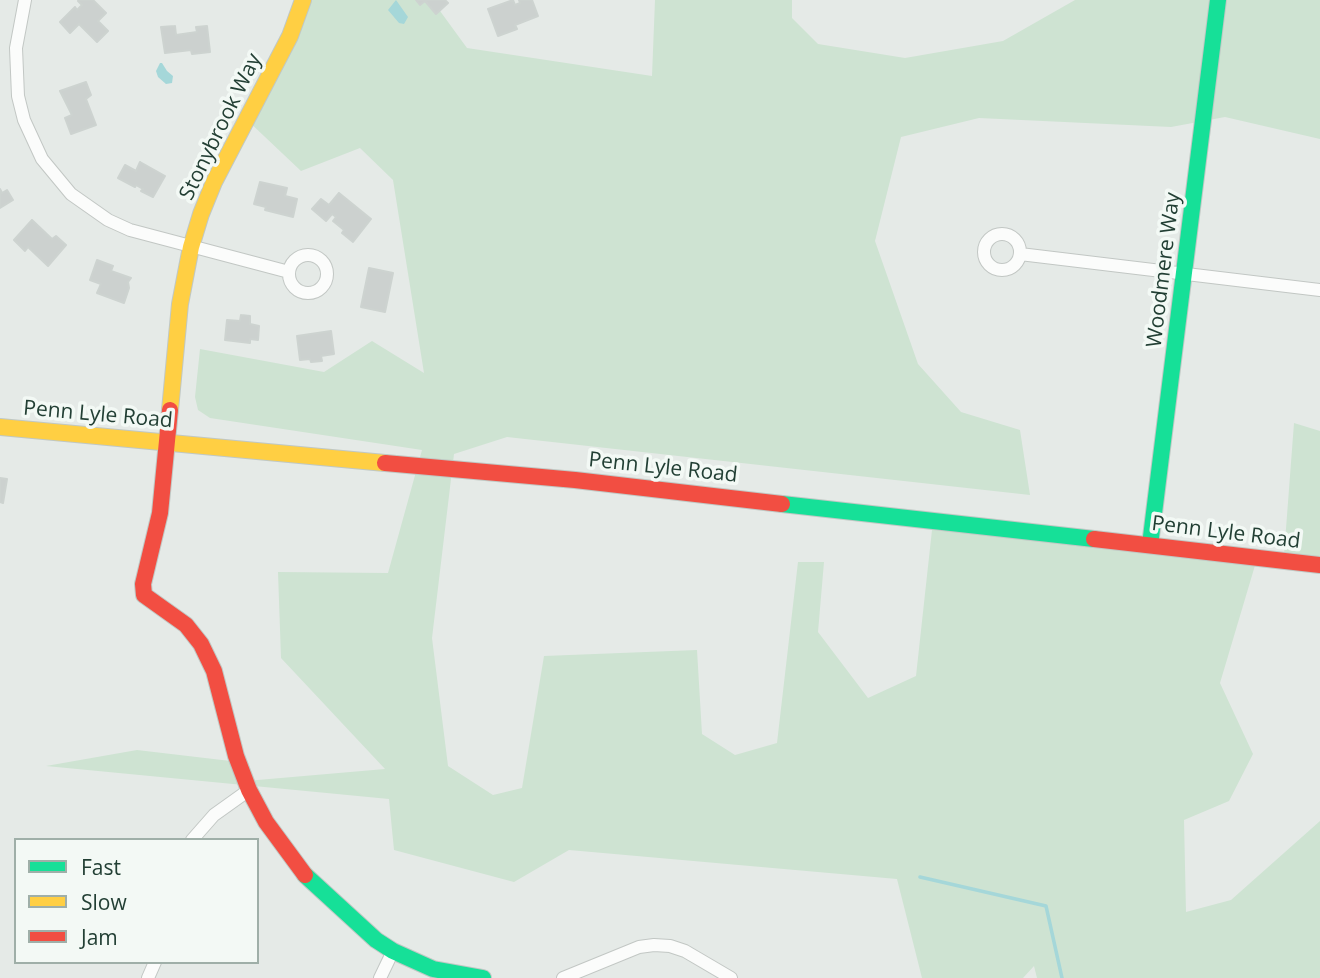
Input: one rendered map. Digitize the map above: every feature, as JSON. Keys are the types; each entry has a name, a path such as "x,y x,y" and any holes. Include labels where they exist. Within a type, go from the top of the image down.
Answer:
{"street":[{"path":"24,0 16,48 16,84 24,120 42,159 71,194 108,220 130,230 289,272"},
{"name":"Stonybrook Way","path":"249,790 236,756 214,671 201,644 186,625 151,603 144,595 143,584 160,513 180,304 191,247 214,182 290,36 303,0"},
{"name":"Woodmere Way","path":"1150,545 1217,0"},
{"path":"1020,254 1320,290"},
{"name":"Penn Lyle Road","path":"0,427 575,480 1320,565"},
{"path":"194,838 214,815 249,790 266,822 307,878 376,940 433,969 483,978"},
{"path":"563,978 639,947 654,945 685,951 731,978"},
{"path":"380,978 393,951"}],"green space":[{"path":"301,0 432,0 467,48 652,76 655,0 792,0 792,18 818,44 905,58 1003,41 1075,0 1320,0 1320,139 1225,117 1171,127 979,118 901,137 875,241 918,364 961,412 1020,430 1030,495 507,437 454,454 432,638 448,766 493,795 522,788 544,656 697,650 702,734 735,755 777,743 798,562 824,562 818,632 868,698 916,676 932,530 1259,552 1220,683 1253,754 1229,801 1184,820 1186,912 1231,900 1320,821 1320,978 1037,978 1034,966 1023,978 922,978 897,879 569,850 514,882 394,850 389,799 46,766 137,750 239,762 246,781 385,769 281,658 278,572 388,573 422,450 210,418 198,410 195,397 200,349 324,372 372,341 424,373 393,180 360,148 301,171 246,119"},
{"path":"1294,423 1320,431 1320,560 1284,555"}],"water":[{"path":"396,0 408,17 404,24 399,23 388,10"},
{"path":"160,63 173,76 172,83 166,84 158,77 156,71"}],"building":[{"path":"79,0 93,0 106,13 98,21 108,31 97,42 79,24 70,33 60,22 75,7 77,10 82,5"},
{"path":"416,0 445,0 448,3 436,14 425,1 420,5"},
{"path":"513,0 515,5 520,3 519,0 532,0 538,16 515,25 517,29 498,36 488,9"},
{"path":"175,26 176,35 197,32 196,27 207,26 210,52 192,54 191,50 165,53 161,27"},
{"path":"86,82 91,95 86,99 96,125 71,134 65,118 72,115 60,91"},
{"path":"140,162 165,176 153,197 136,185 135,187 118,178 125,165 136,171"},
{"path":"260,182 287,188 285,196 297,199 293,217 265,210 266,207 254,204"},
{"path":"0,189 2,193 7,190 13,200 0,208"},
{"path":"339,193 371,219 353,242 333,221 336,217 332,214 326,221 312,209 321,199 329,205"},
{"path":"32,220 52,239 56,236 66,245 48,266 28,247 25,251 14,240"},
{"path":"97,260 113,266 111,271 131,278 124,303 97,293 101,284 90,280"},
{"path":"369,268 393,273 385,312 361,307"},
{"path":"241,315 250,316 250,324 259,326 258,340 250,339 250,343 225,340 227,320 240,321"},
{"path":"331,331 334,354 321,356 322,361 300,360 297,336"},
{"path":"0,478 7,479 3,503 0,502"}],"waterway":[{"path":"920,877 1046,906 1062,978"}],"traffic: fast":[{"path":"1150,545 1218,0"},
{"path":"782,504 1094,539"},
{"path":"305,875 376,940 393,951 433,969 483,978"}],"traffic: slow":[{"path":"170,410 180,304 191,247 201,214 214,182 290,36 303,0"},
{"path":"0,427 385,463"}],"traffic: jam":[{"path":"170,410 160,513 143,584 144,595 186,625 201,644 214,671 236,756 249,790 266,822 305,875"},
{"path":"385,463 575,480 782,504"},
{"path":"1094,539 1320,565"}]}
